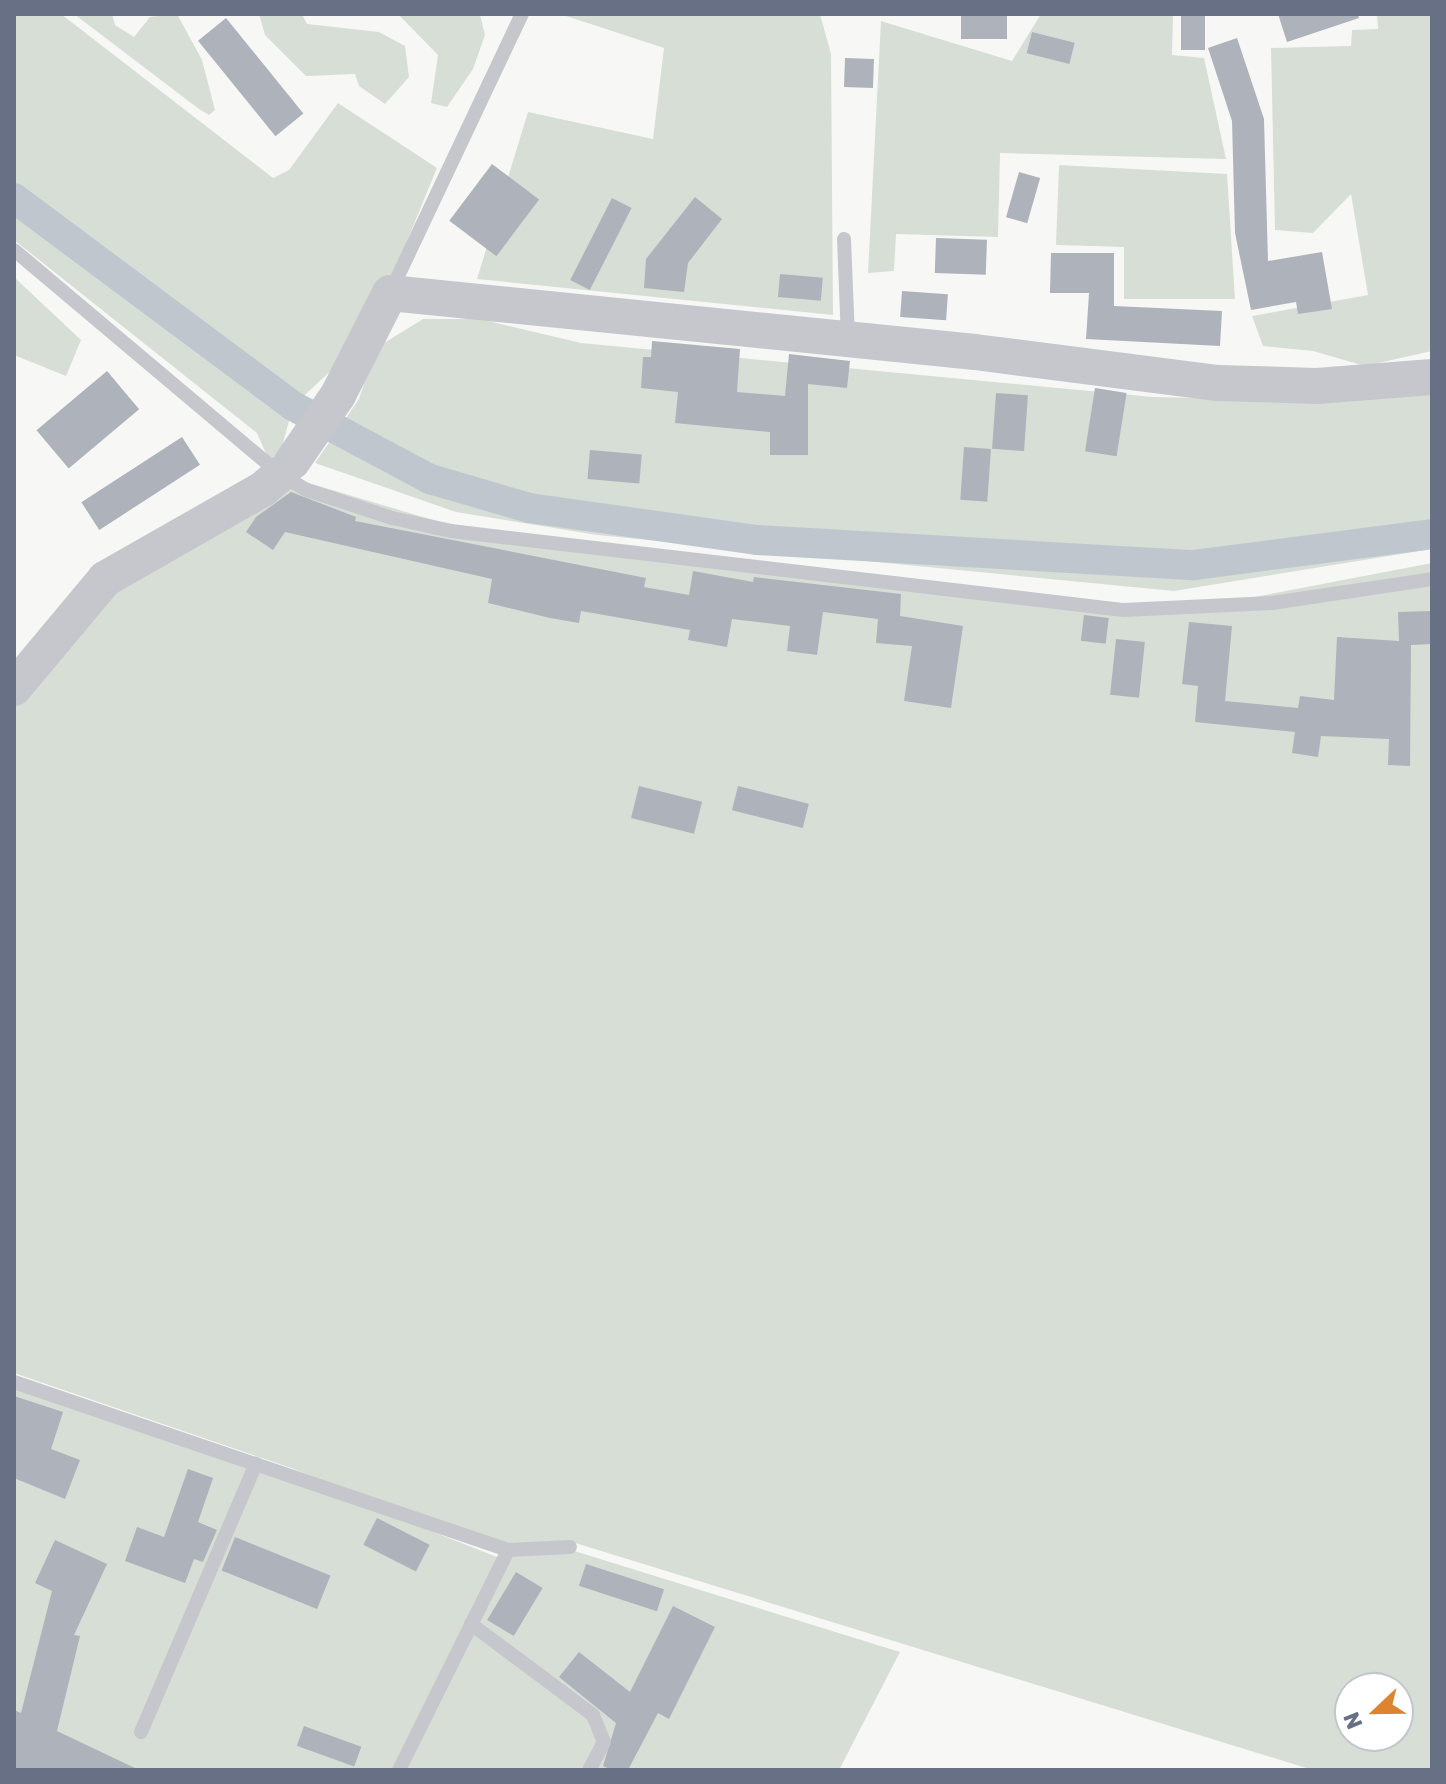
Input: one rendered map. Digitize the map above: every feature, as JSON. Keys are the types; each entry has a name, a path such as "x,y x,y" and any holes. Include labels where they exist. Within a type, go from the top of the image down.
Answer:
{"street":[{"path":"14,688 105,579 263,489 286,468 338,395 390,293 848,343 975,352 1218,383 1317,386 1432,377"}],"lane":[{"path":"390,293 522,14"},
{"path":"844,239 848,343"},
{"path":"14,250 286,468 333,500 451,531 1124,610 1272,603 1432,579"},
{"path":"14,1382 508,1550 570,1547"},
{"path":"141,1732 256,1464"},
{"path":"399,1770 508,1550"},
{"path":"471,1624 593,1715 604,1742 589,1770"}],"shaded area":[{"path":"14,14 61,14 273,178 289,170 338,103 437,168 368,336 293,406 275,473 507,542 1187,610 1432,563 1432,1770 1313,1770 572,1542 499,1550 291,1468 14,1373 14,678 93,582 275,474 257,433 14,240"},
{"path":"74,14 112,14 115,25 134,37 150,17 177,14 202,60 215,110 209,115 199,109"},
{"path":"259,14 302,14 307,24 379,32 405,46 409,77 385,104 359,86 355,74 306,76 265,35"},
{"path":"398,14 480,15 485,35 473,69 447,107 431,103 438,55"},
{"path":"560,14 820,14 831,54 833,315 477,279 528,112 653,139 664,48"},
{"path":"1041,14 1173,14 1172,55 1204,58 1226,159 1000,153 998,237 896,234 894,271 868,273 881,21 1012,61"},
{"path":"1377,14 1432,14 1432,351 1365,366 1313,351 1263,346 1252,316 1368,295 1351,194 1313,233 1275,230 1271,48 1351,46 1352,30 1378,29"},
{"path":"1059,165 1227,174 1235,299 1124,299 1124,247 1056,245"},
{"path":"14,277 81,340 66,376 14,355"},
{"path":"423,319 480,319 581,343 1153,397 1290,400 1432,389 1432,549 1174,591 597,535 456,512 315,463 359,399 376,348"},
{"path":"14,1381 289,1475 497,1557 568,1549 900,1652 839,1770 14,1770"}],"building":[{"path":"961,14 1007,14 1007,39 961,39"},
{"path":"1181,14 1205,14 1205,50 1181,50"},
{"path":"1278,14 1358,14 1359,18 1287,42"},
{"path":"226,18 303,114 275,136 198,41"},
{"path":"1032,32 1075,43 1069,64 1027,53"},
{"path":"1237,38 1264,119 1268,261 1322,252 1332,309 1298,314 1296,302 1251,310 1235,233 1232,121 1208,48"},
{"path":"845,58 874,59 873,88 844,87"},
{"path":"492,164 539,200 496,256 449,221"},
{"path":"1019,172 1040,178 1027,223 1006,217"},
{"path":"695,197 722,219 688,263 684,292 644,288 646,259"},
{"path":"612,198 632,208 590,290 570,280"},
{"path":"936,238 987,240 986,275 935,273"},
{"path":"1051,253 1114,253 1114,306 1222,311 1220,346 1086,339 1089,293 1050,293"},
{"path":"780,274 823,278 821,301 778,297"},
{"path":"902,291 948,294 946,320 900,317"},
{"path":"652,341 740,349 737,392 785,396 789,354 850,361 847,388 808,384 808,455 770,455 770,432 675,423 678,392 641,388 643,357 651,357"},
{"path":"107,371 139,409 69,468 37,430"},
{"path":"1095,388 1127,393 1117,456 1085,451"},
{"path":"996,393 1028,395 1024,451 992,449"},
{"path":"182,437 200,465 99,530 81,502"},
{"path":"964,447 991,449 987,502 960,500"},
{"path":"590,450 642,455 639,483 587,479"},
{"path":"291,492 356,517 355,521 646,578 644,587 689,595 693,571 753,582 754,577 901,594 900,616 963,626 951,708 904,701 912,646 876,643 878,619 823,612 817,655 787,651 790,626 732,619 727,647 688,640 690,630 581,611 579,623 550,618 488,603 492,579 285,532 273,550 246,532 256,517"},
{"path":"1432,611 1432,644 1411,645 1410,766 1388,765 1389,739 1321,736 1318,757 1292,753 1295,732 1195,722 1198,686 1182,684 1189,622 1232,626 1225,701 1298,708 1300,696 1334,700 1337,637 1399,641 1398,612"},
{"path":"1084,615 1109,618 1106,644 1081,641"},
{"path":"1116,639 1145,642 1139,698 1110,695"},
{"path":"639,786 702,802 694,834 631,818"},
{"path":"738,786 809,804 803,828 732,810"},
{"path":"14,1396 63,1412 51,1449 80,1460 65,1499 14,1478"},
{"path":"188,1469 213,1478 198,1522 217,1530 203,1562 194,1559 185,1583 125,1561 137,1527 164,1537"},
{"path":"377,1518 430,1545 416,1572 363,1545"},
{"path":"235,1537 330,1576 317,1609 222,1570"},
{"path":"55,1540 107,1564 74,1635 80,1636 57,1731 139,1770 14,1770 14,1710 21,1713 52,1591 35,1583"},
{"path":"586,1564 664,1589 657,1611 579,1586"},
{"path":"516,1572 543,1588 514,1636 487,1620"},
{"path":"673,1606 715,1627 669,1719 658,1713 628,1770 611,1770 603,1766 616,1723 559,1677 579,1652 630,1692"},
{"path":"304,1726 361,1747 354,1767 297,1746"}],"waterway":[{"path":"14,198 293,406 430,479 529,508 757,540 1194,565 1432,534"}]}
